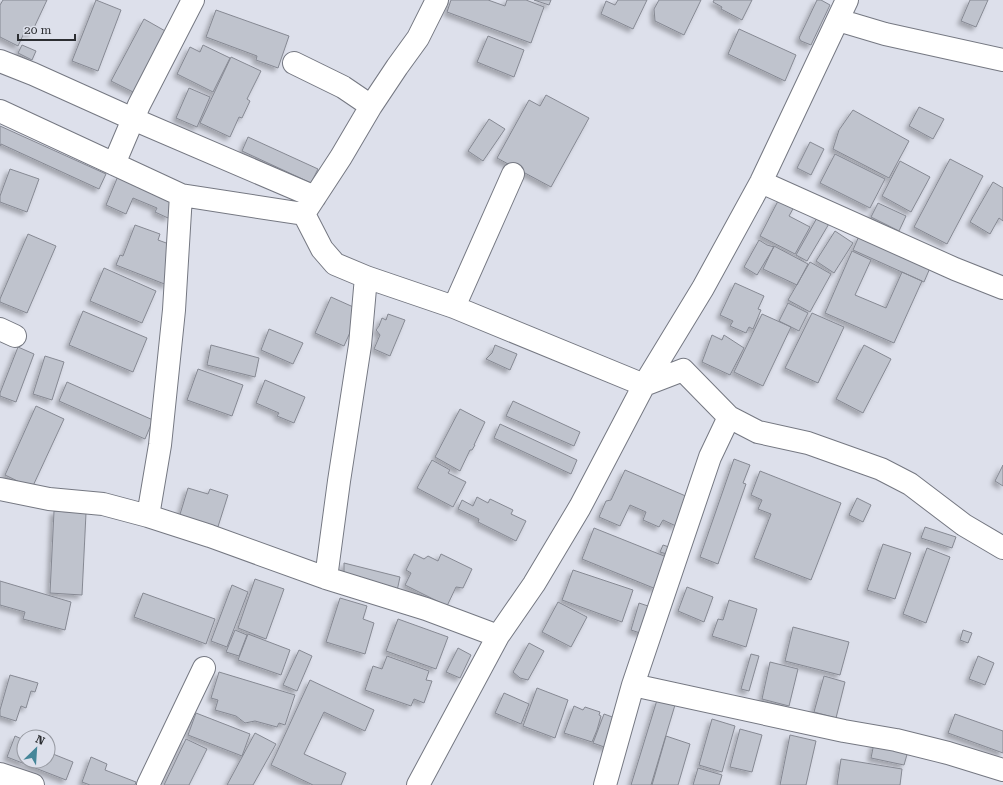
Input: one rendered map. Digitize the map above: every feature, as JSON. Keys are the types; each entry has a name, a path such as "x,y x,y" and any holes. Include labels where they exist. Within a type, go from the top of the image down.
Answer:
{"street":[{"path":"114,164 138,105 193,0"},
{"path":"436,0 418,38 371,106 310,206 322,249 335,264 366,277 454,307 644,386 684,370 729,417 758,432 808,443 882,469 910,484 964,525 1003,548"},
{"path":"418,785 498,636 534,584 580,507 644,386 703,288 761,182 847,0"},
{"path":"838,20 885,34 1003,60"},
{"path":"0,61 33,74 133,119 310,206"},
{"path":"294,63 343,88 371,106"},
{"path":"0,111 181,195 310,206"},
{"path":"454,307 513,174"},
{"path":"761,182 948,266 1003,288"},
{"path":"148,516 160,445 173,318 181,195"},
{"path":"326,578 360,345 366,277"},
{"path":"605,785 633,685 710,457 729,417"},
{"path":"0,489 49,499 104,504 148,516 210,536 326,578 426,609 498,636"},
{"path":"148,785 204,668"},
{"path":"633,685 844,731 896,740 948,753 1003,770"},
{"path":"0,774 33,785"}],"building":[{"path":"3,0 47,0 31,34 25,31 18,46 0,37 0,5"},
{"path":"96,0 121,10 98,71 72,61"},
{"path":"451,0 488,0 505,6 507,0 526,0 544,7 531,43 447,12"},
{"path":"534,0 551,0 549,5"},
{"path":"618,0 647,0 633,29 601,14 606,1 615,5"},
{"path":"659,0 701,0 684,35 655,21 654,9"},
{"path":"714,0 752,0 742,20 721,9 722,7 713,2"},
{"path":"817,0 821,0 830,5 811,45 801,41 799,38"},
{"path":"970,0 988,0 976,27 961,21"},
{"path":"216,10 289,36 278,68 256,60 257,56 206,37"},
{"path":"144,19 167,32 135,93 111,81"},
{"path":"739,29 796,55 785,81 728,54"},
{"path":"488,36 524,50 514,77 477,62"},
{"path":"22,45 36,51 32,60 18,53"},
{"path":"203,45 230,58 213,92 177,74 190,47 200,52"},
{"path":"231,57 261,71 247,99 250,101 242,118 239,117 230,137 200,123"},
{"path":"189,88 210,97 197,127 176,118"},
{"path":"546,95 589,118 551,187 497,158 529,100 540,106"},
{"path":"919,107 944,119 933,139 909,126"},
{"path":"853,110 909,141 889,178 833,149 839,130"},
{"path":"489,119 505,129 483,161 468,151"},
{"path":"0,126 106,174 99,189 1,144 0,146"},
{"path":"248,137 318,169 311,183 242,151"},
{"path":"810,142 824,149 811,175 797,168"},
{"path":"835,154 885,179 870,208 820,183"},
{"path":"950,159 983,176 947,244 914,227"},
{"path":"900,161 930,177 911,212 882,196"},
{"path":"10,169 39,179 27,212 0,202 0,196"},
{"path":"118,176 175,201 168,218 155,212 157,208 133,198 126,214 106,205"},
{"path":"993,182 1003,188 1003,221 999,218 990,234 970,222"},
{"path":"779,199 794,207 789,216 810,227 795,254 760,236"},
{"path":"878,203 906,216 899,231 871,217"},
{"path":"818,216 830,222 807,261 796,255"},
{"path":"135,225 160,234 158,240 169,244 167,285 116,265 120,255 123,256"},
{"path":"835,231 853,243 834,273 816,261"},
{"path":"28,234 56,246 27,313 0,302 0,299"},
{"path":"859,236 930,268 924,282 853,250"},
{"path":"759,240 774,247 757,275 744,267"},
{"path":"774,246 808,264 797,285 763,269"},
{"path":"852,251 871,260 855,295 886,308 902,272 922,281 894,343 825,313"},
{"path":"810,262 831,274 810,312 788,300"},
{"path":"104,268 156,291 142,323 90,301"},
{"path":"735,283 764,296 758,309 761,310 753,329 749,327 746,333 730,326 733,321 720,315"},
{"path":"331,297 360,310 344,346 315,333"},
{"path":"788,303 808,313 799,331 779,321"},
{"path":"83,311 147,338 133,372 69,345"},
{"path":"812,313 844,327 818,383 785,368"},
{"path":"388,314 405,320 390,356 374,349 380,335 376,330 382,318 386,320"},
{"path":"762,314 791,327 763,386 734,372"},
{"path":"269,329 303,343 293,364 261,350"},
{"path":"712,335 722,340 724,335 744,348 730,375 702,362"},
{"path":"211,345 259,358 255,377 207,365"},
{"path":"495,345 517,354 510,370 486,359 492,353"},
{"path":"864,345 891,359 863,413 836,399"},
{"path":"18,347 34,354 16,402 0,396 0,393"},
{"path":"45,356 64,362 52,400 33,394"},
{"path":"198,369 243,385 232,416 187,400"},
{"path":"265,380 305,397 294,423 277,416 279,413 256,403"},
{"path":"67,382 153,420 145,439 59,401"},
{"path":"513,401 580,432 574,446 506,416"},
{"path":"36,406 64,419 32,488 5,475"},
{"path":"460,409 485,422 475,445 472,450 470,450 460,471 435,457"},
{"path":"500,424 577,460 571,474 494,438"},
{"path":"734,459 750,465 743,483 746,484 718,564 700,557"},
{"path":"432,460 450,470 448,473 466,482 453,507 417,488"},
{"path":"1003,465 1003,486 995,481"},
{"path":"625,470 688,497 676,526 663,520 659,527 643,520 646,512 630,505 620,526 599,517 606,501 611,500"},
{"path":"760,471 841,503 811,580 754,558 771,514 758,509 762,500 751,495"},
{"path":"188,488 208,494 210,489 228,495 216,533 178,521"},
{"path":"477,497 488,503 490,499 513,510 511,514 526,521 516,541 478,522 479,519 458,509 462,500 473,506"},
{"path":"857,498 871,505 863,522 849,515"},
{"path":"54,511 86,513 82,595 50,593"},
{"path":"925,527 956,537 952,548 921,538"},
{"path":"594,528 669,558 656,589 582,559"},
{"path":"883,544 911,553 895,599 867,590"},
{"path":"663,545 672,548 670,555 660,552"},
{"path":"927,548 950,557 926,623 903,614"},
{"path":"414,554 424,559 428,556 438,561 441,554 472,569 463,588 456,587 447,606 405,585 411,573 406,570"},
{"path":"344,563 400,577 397,591 344,578"},
{"path":"573,570 633,590 622,622 562,600"},
{"path":"255,579 284,589 266,639 238,628"},
{"path":"0,581 71,602 65,630 23,619 25,612 0,605"},
{"path":"232,585 248,592 227,647 211,641"},
{"path":"687,587 713,597 704,622 678,611"},
{"path":"143,593 215,619 206,644 134,617"},
{"path":"340,598 367,606 363,619 374,623 365,654 326,642"},
{"path":"729,600 757,609 746,647 712,636 718,619 723,620"},
{"path":"558,602 587,617 571,647 542,632"},
{"path":"639,603 654,608 646,635 631,630"},
{"path":"398,619 448,637 436,669 386,651"},
{"path":"793,627 849,642 840,675 785,661"},
{"path":"235,630 247,635 239,656 226,652"},
{"path":"963,630 972,633 968,643 960,640"},
{"path":"248,634 290,650 281,675 238,660"},
{"path":"529,643 544,651 528,680 520,678 513,672"},
{"path":"458,648 471,655 460,678 446,672"},
{"path":"299,650 312,656 297,691 283,685"},
{"path":"751,654 759,656 749,691 741,689"},
{"path":"387,656 429,671 426,680 432,681 424,703 414,699 411,706 365,690 373,666 382,669"},
{"path":"978,656 994,663 985,685 969,679"},
{"path":"770,662 798,669 789,706 762,699"},
{"path":"219,672 295,695 285,725 279,723 277,727 255,721 245,723 236,716 215,710 218,700 211,698"},
{"path":"10,675 38,683 35,692 31,691 26,708 21,706 16,721 0,716 0,710"},
{"path":"824,676 845,682 836,718 814,712"},
{"path":"310,680 374,710 365,731 324,712 304,754 346,773 341,785 313,785 271,765"},
{"path":"537,688 568,700 555,738 523,726"},
{"path":"504,693 529,704 521,724 495,713"},
{"path":"657,700 675,705 651,785 631,785"},
{"path":"574,706 583,710 585,707 600,712 599,715 601,716 592,742 564,733"},
{"path":"196,713 250,734 242,756 188,735"},
{"path":"604,714 618,719 607,748 593,743"},
{"path":"955,714 1003,731 1003,753 948,733"},
{"path":"712,719 735,726 722,772 699,765"},
{"path":"740,729 762,735 752,772 730,767"},
{"path":"255,733 276,744 253,785 227,785"},
{"path":"790,735 816,741 806,785 780,785"},
{"path":"15,736 16,761 7,757"},
{"path":"666,736 690,744 678,785 652,785"},
{"path":"186,739 207,749 189,785 164,785"},
{"path":"874,743 908,751 904,765 871,758"},
{"path":"56,755 73,762 66,780 38,769 56,769"},
{"path":"91,757 107,764 105,770 136,782 135,785 90,785 82,782"},
{"path":"841,759 902,769 900,785 837,785"},
{"path":"698,768 722,775 719,785 693,785"}]}
